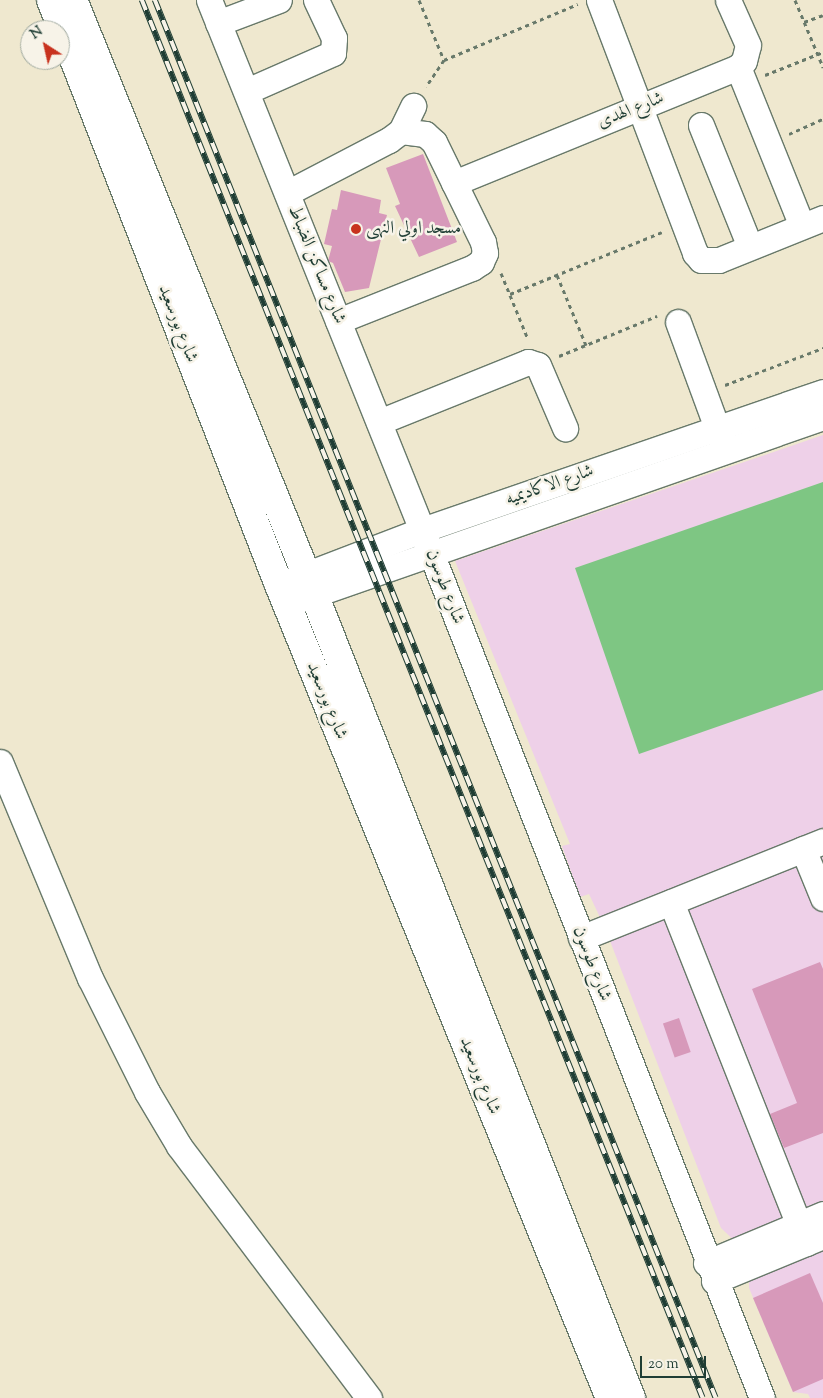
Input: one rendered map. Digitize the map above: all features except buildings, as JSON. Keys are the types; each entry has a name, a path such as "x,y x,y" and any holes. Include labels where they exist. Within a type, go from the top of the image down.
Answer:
{"main road":[{"name":"شارع بورسعيد","path":"51,0 283,594 610,1398"},
{"name":"شارع بورسعيد","path":"73,0 310,585 631,1398"}],"street":[{"name":"شارع مساكن الضباط","path":"209,0 422,530"},
{"path":"218,23 279,0"},
{"path":"247,91 333,52 334,38 316,0"},
{"path":"599,0 695,253 701,260 719,260 813,222 768,143 741,75 748,45 728,0"},
{"name":"شارع الهدى","path":"454,183 640,107 741,75"},
{"path":"287,193 389,140 401,130 413,106"},
{"path":"701,125 750,247"},
{"path":"338,321 472,268 481,262 485,253 483,242 434,142 425,134 401,130"},
{"path":"678,322 721,440"},
{"path":"379,422 522,364 538,365 565,428"},
{"name":"شارع الاكاديميه","path":"283,594 310,585 431,554 721,440 823,392"},
{"name":"شارع الاكاديميه","path":"310,585 422,530 721,440 823,418"},
{"name":"شارع طوسون","path":"422,530 710,1272 762,1398"},
{"path":"0,762 90,978 151,1099 179,1146 369,1398"},
{"path":"580,938 813,845 823,898"},
{"path":"671,902 809,1235"},
{"path":"710,1272 809,1235 823,1214"}],"path":[{"path":"419,0 444,60"},
{"path":"413,106 444,60 588,0"},
{"path":"795,0 823,67"},
{"path":"804,22 823,14"},
{"path":"741,75 823,52"},
{"path":"768,143 823,120"},
{"path":"510,294 684,223"},
{"path":"485,253 496,264 538,365 653,316 667,314 678,322"},
{"path":"557,275 586,345"},
{"path":"704,393 823,348"}],"shaded area":[{"path":"823,435 823,1398 810,1398 808,1394 793,1392 749,1288 749,1266 742,1248 721,1228 605,928 589,894 580,897 562,846 570,844 455,561"}],"green space":[{"path":"823,482 823,690 639,754 575,568"}],"railway":[{"path":"142,0 703,1398"},
{"path":"155,0 716,1398"}],"place":[{"name":"مسجد اولي النهى","path":"356,229"}]}
